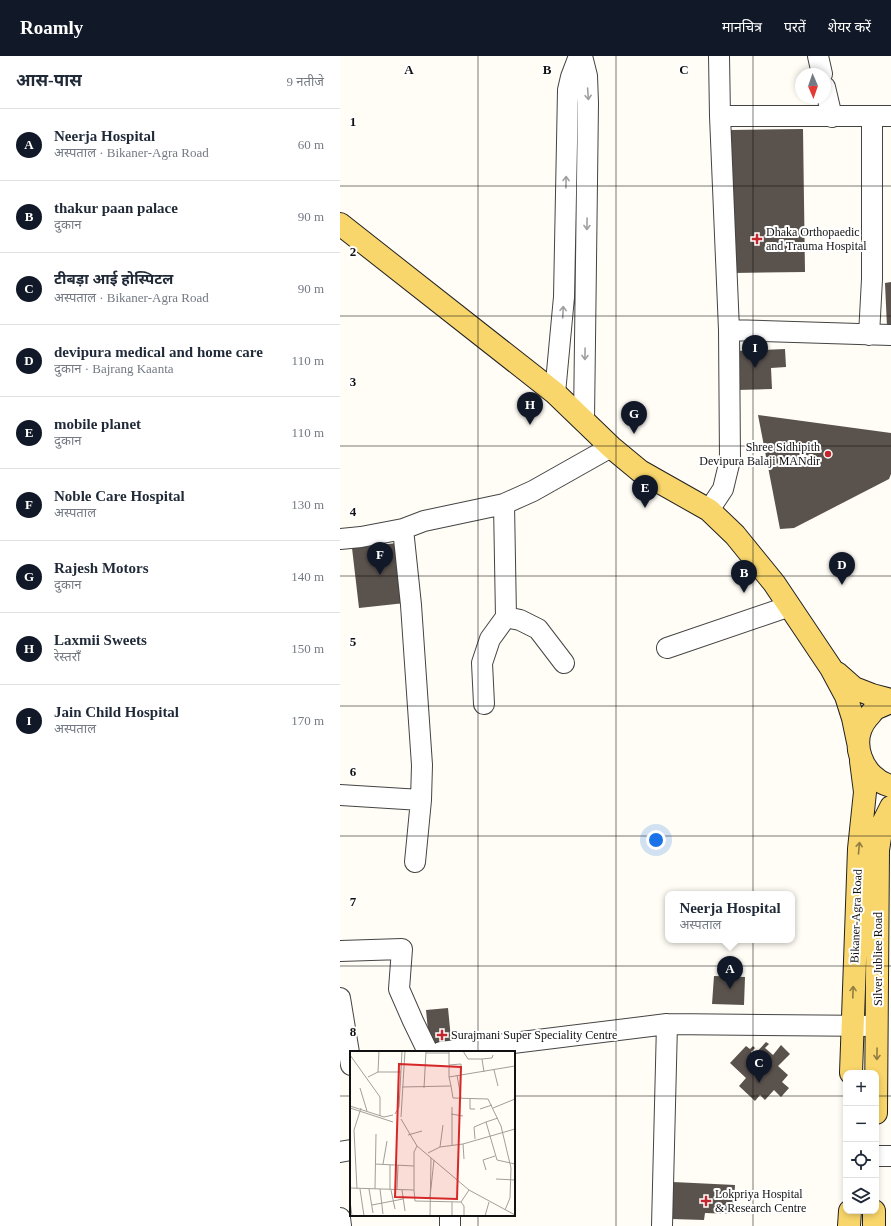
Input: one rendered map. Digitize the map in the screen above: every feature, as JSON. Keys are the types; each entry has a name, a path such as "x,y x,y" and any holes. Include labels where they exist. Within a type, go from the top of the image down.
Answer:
{"main road":[{"path":"340,224 555,393 611,447 640,471 709,510 735,535 774,583 831,668 854,688 891,701"},
{"name":"Bikaner-Agra Road","path":"831,668 846,696 853,718 865,792 859,849 851,1070"},
{"path":"891,701 876,708 863,723 859,751 872,776 891,786"},
{"name":"Silver Jubliee Road","path":"876,1106 878,850 882,825 891,807"},
{"path":"849,1226 850,1214"},
{"path":"874,1214 874,1226"}],"street":[{"path":"555,393 564,297 568,90 578,56"},
{"path":"582,56 587,76 588,104 584,420"},
{"path":"709,510 723,489 730,460 729,330 719,56"},
{"path":"818,56 821,68"},
{"path":"829,104 832,117"},
{"path":"720,116 881,116 869,335"},
{"path":"729,330 891,335"},
{"path":"340,539 361,537 403,529 424,520 504,504 533,491 611,447"},
{"path":"484,704 482,663 490,639 506,617 504,504"},
{"path":"403,529 411,605 422,765 421,800 415,862"},
{"path":"667,648 790,606"},
{"path":"506,617 520,620 538,629 564,663"},
{"path":"340,795 421,800"},
{"path":"340,951 402,949 400,989 428,1051"},
{"path":"340,998 350,1059"},
{"path":"662,1226 667,1024"},
{"path":"449,1051 667,1024 877,1026"},
{"path":"340,1152 350,1150"},
{"path":"879,1156 891,1156"},
{"path":"340,1218 342,1226"}],"building":[{"path":"803,129 805,272 733,273 730,130"},
{"path":"891,282 891,327 887,327 885,283"},
{"path":"785,349 786,367 771,368 772,389 737,390 736,351"},
{"name":"Shree Sidhipith Devipura Balaji MANdir","path":"758,415 891,433 891,474 889,479 794,528 780,529"},
{"path":"397,543 405,603 359,608 352,548"},
{"path":"714,976 745,977 744,1005 712,1004"},
{"path":"448,1008 452,1049 430,1051 426,1010"},
{"path":"766,1042 769,1044 765,1048 773,1055 781,1045 790,1054 778,1066 788,1075 782,1082 789,1088 781,1097 774,1090 765,1100 760,1095 755,1101 739,1086 746,1078 730,1063 746,1046 750,1049 753,1046 755,1048 751,1052 754,1055"},
{"path":"673,1182 735,1185 733,1214 705,1213 704,1220 672,1219"}],"place":[{"name":"Dhaka Orthopaedic and Trauma Hospital","path":"757,239"},
{"name":"Jain Child Hospital","path":"755,368"},
{"name":"Laxmii Sweets","path":"530,425"},
{"name":"Rajesh Motors","path":"634,434"},
{"name":"Shree Sidhipith Devipura Balaji MANdir","path":"828,454"},
{"name":"mobile planet","path":"645,508"},
{"name":"Noble Care Hospital","path":"380,575"},
{"name":"devipura medical and home care","path":"842,585"},
{"name":"thakur paan palace","path":"744,593"},
{"name":"Neerja Hospital","path":"730,989"},
{"name":"Surajmani Super Speciality Centre","path":"442,1035"},
{"name":"टीबड़ा आई होस्पिटल","path":"759,1083"},
{"name":"Lokpriya Hospital & Research Centre","path":"706,1201"}]}
